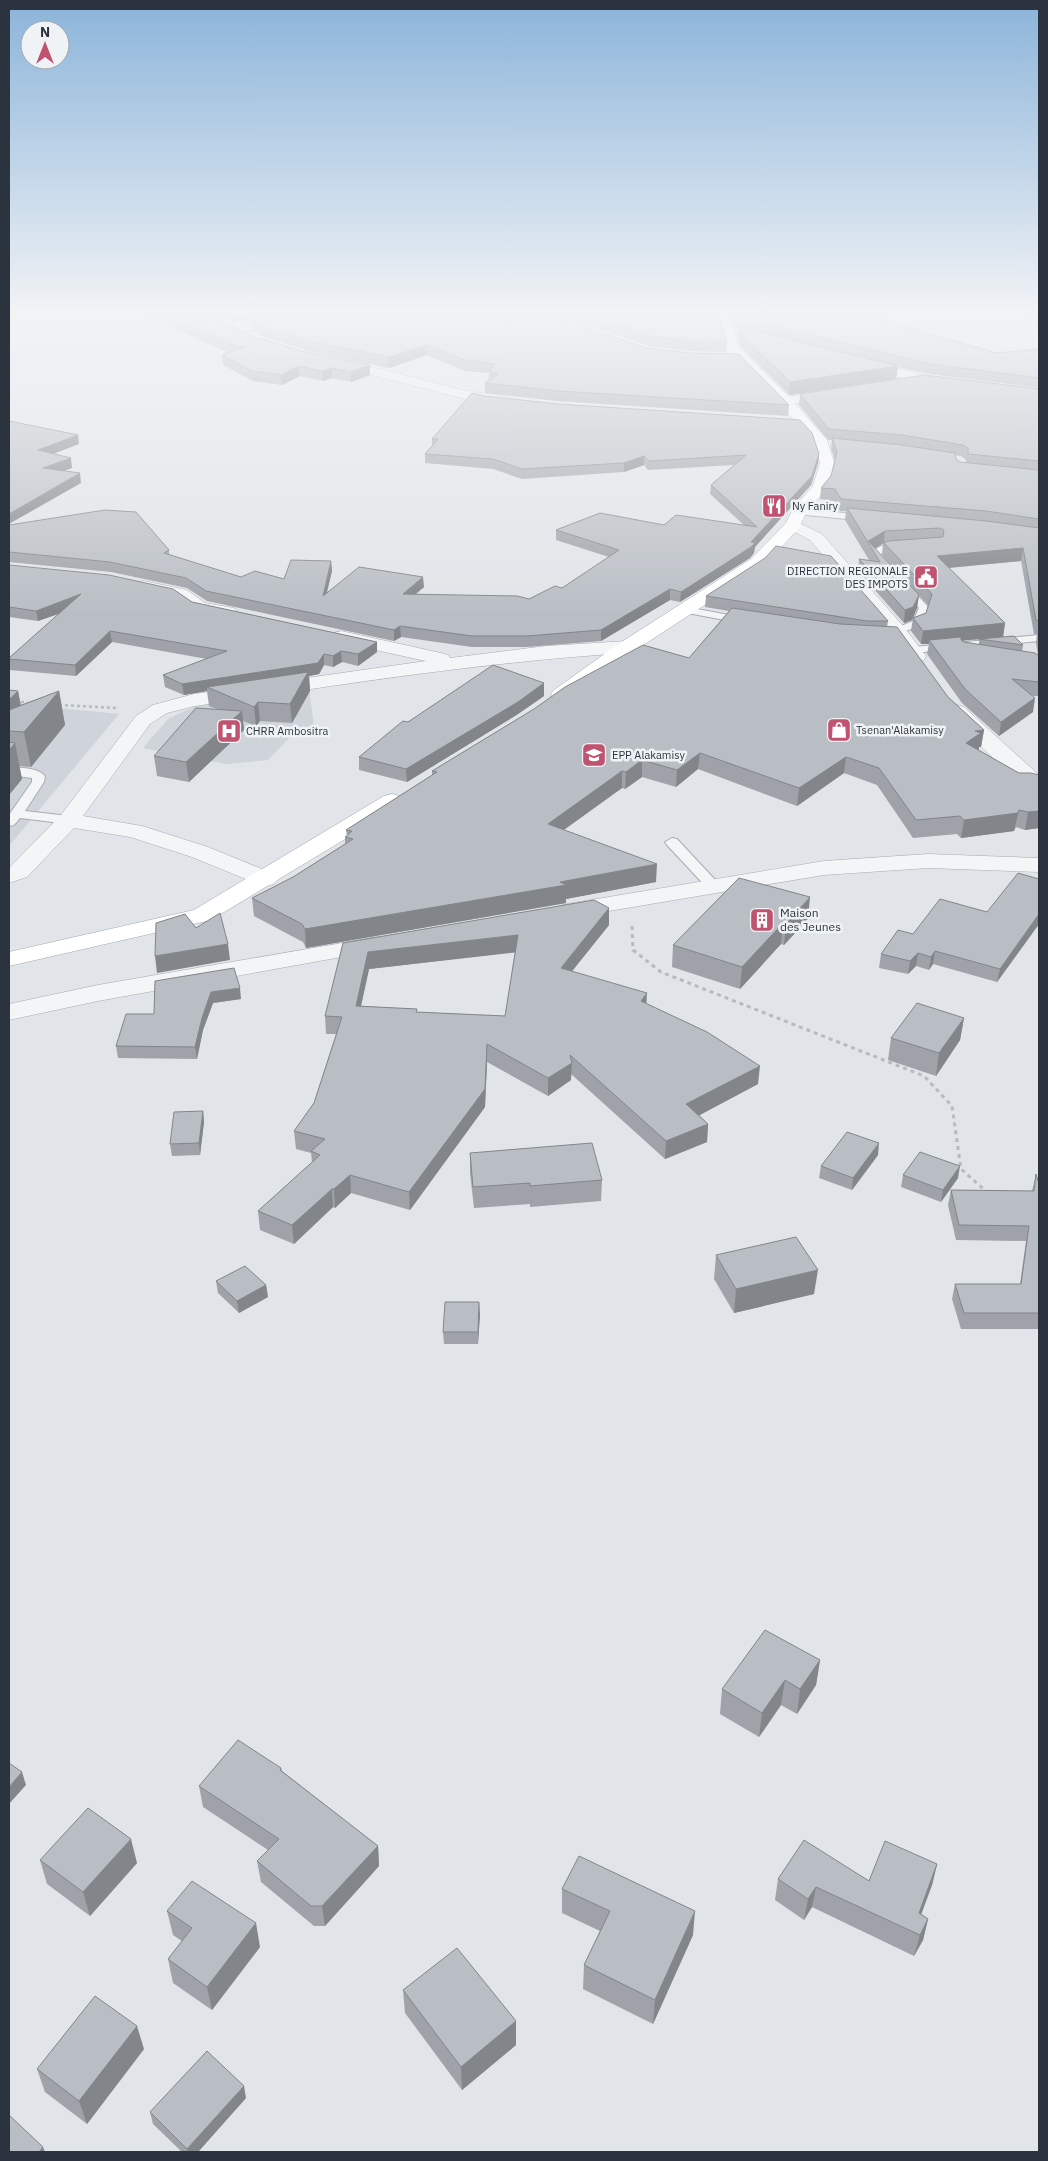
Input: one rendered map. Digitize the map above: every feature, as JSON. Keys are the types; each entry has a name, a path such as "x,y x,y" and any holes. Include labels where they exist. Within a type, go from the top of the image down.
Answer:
{"main road":[{"path":"549,703 627,648 757,563 796,519 820,487 827,463 827,444 796,414"},
{"path":"9,959 202,915 266,879 408,792"}],"street":[{"path":"784,421 804,423"},
{"path":"796,519 816,537 929,672"},
{"path":"127,582 181,594 200,607 240,615"},
{"path":"326,633 456,663"},
{"path":"9,876 19,872 69,820 143,720 160,709 194,700 456,663 546,652 627,648"},
{"path":"944,693 954,708 1039,785"},
{"path":"1018,768 1039,758"},
{"path":"69,820 134,831 200,852 266,879"},
{"path":"543,916 824,868 928,861 1039,865"},
{"path":"9,1012 98,993 398,941"}],"lane":[{"path":"796,519 877,519"},
{"path":"901,639 918,623 924,608 873,554 884,548 920,546"},
{"path":"686,610 757,623"},
{"path":"939,648 1039,638"},
{"path":"901,639 939,648 985,654"},
{"path":"9,772 30,773 39,776 38,782 13,818"},
{"path":"13,818 69,820"},
{"path":"672,842 714,887"}],"path":[{"path":"9,701 38,704"},
{"path":"56,705 160,709"},
{"path":"630,900 633,950 661,972 924,1076 952,1106 961,1168 994,1197"}],"shaded area":[{"name":"CHRR Ambositra","path":"309,689 314,725 289,738 268,760 227,764 143,748 168,719 193,707"},
{"path":"9,703 119,714 9,846"}],"building":[{"path":"454,414 707,414 800,420 812,433 819,454 812,476 751,542 755,543 751,547 681,592 670,589 601,630 527,636 472,636 400,626 394,630 206,591 186,578 110,562 9,552 9,525 105,510 136,512 169,550 164,553 241,577 255,571 284,579 291,560 331,561 323,596 359,567 423,577 403,594 517,596 529,599 555,586 562,588 619,550 556,530 600,513 664,525 676,515 757,527 711,485 746,455 649,461 644,456 624,463 522,469 493,459 425,454 438,439 432,439"},
{"path":"816,414 1039,414 1039,461 968,454 968,448 963,445 902,435 829,429"},
{"path":"9,421 78,435 38,450 71,458 43,468 80,473 9,514"},
{"path":"832,438 955,453 956,459 960,462 1039,470 1039,519 986,511 841,499 835,489 821,488 831,476 837,452"},
{"path":"847,508 1039,528 1039,621 1036,620 1023,548 937,556 1005,623 923,631 913,618 926,613 932,594 884,543 888,541 943,537 944,530 940,528 885,531 868,541 919,595 913,607 905,610 859,559 880,562"},
{"path":"776,546 831,556 888,621 867,621 706,596 765,558"},
{"path":"9,565 109,575 173,589 192,602 377,642 358,654 341,651 333,656 324,654 318,663 182,684 163,675 227,651 110,631 75,665 9,659 81,594 36,611 9,607"},
{"path":"732,608 840,624 897,627 948,697 984,730 975,731 981,733 966,743 1019,773 1039,775 1039,811 1028,812 1019,810 1018,813 964,820 960,816 916,820 879,768 846,757 799,788 700,753 677,770 642,760 626,772 622,771 548,824 657,864 560,882 566,885 305,929 302,924 252,898 293,877 353,839 345,837 352,831 346,830 437,772 432,771 534,709 565,687 643,645 689,658"},
{"path":"1014,636 1023,645 979,639"},
{"path":"961,637 961,640 964,642 1035,653 1039,656 1039,682 1012,679 1035,698 1001,722 965,689 929,640"},
{"path":"493,665 544,683 518,702 406,769 359,757 403,721 408,722"},
{"path":"308,672 290,704 258,702 254,707 207,687"},
{"path":"9,690 18,691 9,700"},
{"path":"59,691 24,732 9,731 9,710"},
{"path":"196,708 242,711 186,762 154,756"},
{"path":"9,742 15,743 9,750"},
{"path":"1018,873 1039,879 1039,914 1000,969 935,951 931,957 918,953 910,961 881,954 898,930 913,934 940,899 987,912"},
{"path":"739,878 810,897 786,924 783,923 742,967 673,945"},
{"path":"594,900 609,908 561,968 647,993 641,1001 707,1032 760,1066 686,1104 708,1124 666,1141 570,1055 572,1063 548,1078 487,1044 485,1089 409,1192 350,1175 292,1225 258,1211 320,1155 311,1151 325,1139 294,1131 314,1103 342,1017 325,1016 343,943","holes":["518,935 505,1016 416,1012 417,1009 356,1006 368,952"]},
{"path":"220,913 228,944 155,956 156,923 185,914 196,928"},
{"path":"234,968 240,988 211,992 195,1047 116,1046 126,1014 154,1014 155,981"},
{"path":"917,1003 964,1018 939,1053 891,1038"},
{"path":"203,1111 199,1143 170,1144 174,1112"},
{"path":"847,1132 879,1143 853,1178 821,1166"},
{"path":"592,1143 602,1180 530,1186 530,1183 473,1187 470,1153"},
{"path":"920,1152 960,1166 943,1190 903,1175"},
{"path":"1036,1174 1039,1184 1039,1313 964,1313 955,1284 1021,1284 1029,1226 959,1225 951,1190 1034,1191"},
{"path":"796,1237 818,1270 736,1289 716,1255"},
{"path":"245,1266 266,1285 237,1301 216,1281"},
{"path":"445,1302 479,1302 478,1332 443,1332"},
{"path":"765,1630 820,1660 800,1689 785,1680 762,1713 722,1689"},
{"path":"238,1740 281,1768 280,1770 378,1846 322,1906 311,1906 257,1861 279,1839 199,1786"},
{"path":"9,1763 22,1772 9,1787"},
{"path":"88,1808 131,1839 83,1892 40,1860"},
{"path":"804,1840 869,1881 885,1841 937,1864 919,1913 928,1919 920,1935 816,1887 808,1899 778,1879"},
{"path":"579,1856 695,1911 655,2000 584,1965 610,1911 562,1889"},
{"path":"192,1881 256,1923 207,1987 168,1959 192,1928 167,1911"},
{"path":"457,1948 516,2021 461,2067 403,1990"},
{"path":"95,1996 137,2026 79,2101 37,2069"},
{"path":"207,2051 244,2086 187,2149 150,2112"},
{"path":"9,2115 43,2147 39,2152 9,2152"}],"place":[{"name":"Ny Faniry","path":"774,506"},
{"name":"DIRECTION REGIONALE DES IMPOTS","path":"926,577"},
{"name":"Tsenan'Alakamisy","path":"839,730"},
{"name":"CHRR Ambositra","path":"229,731"},
{"name":"EPP Alakamisy","path":"594,755"},
{"name":"Maison des Jeunes","path":"762,920"}]}
